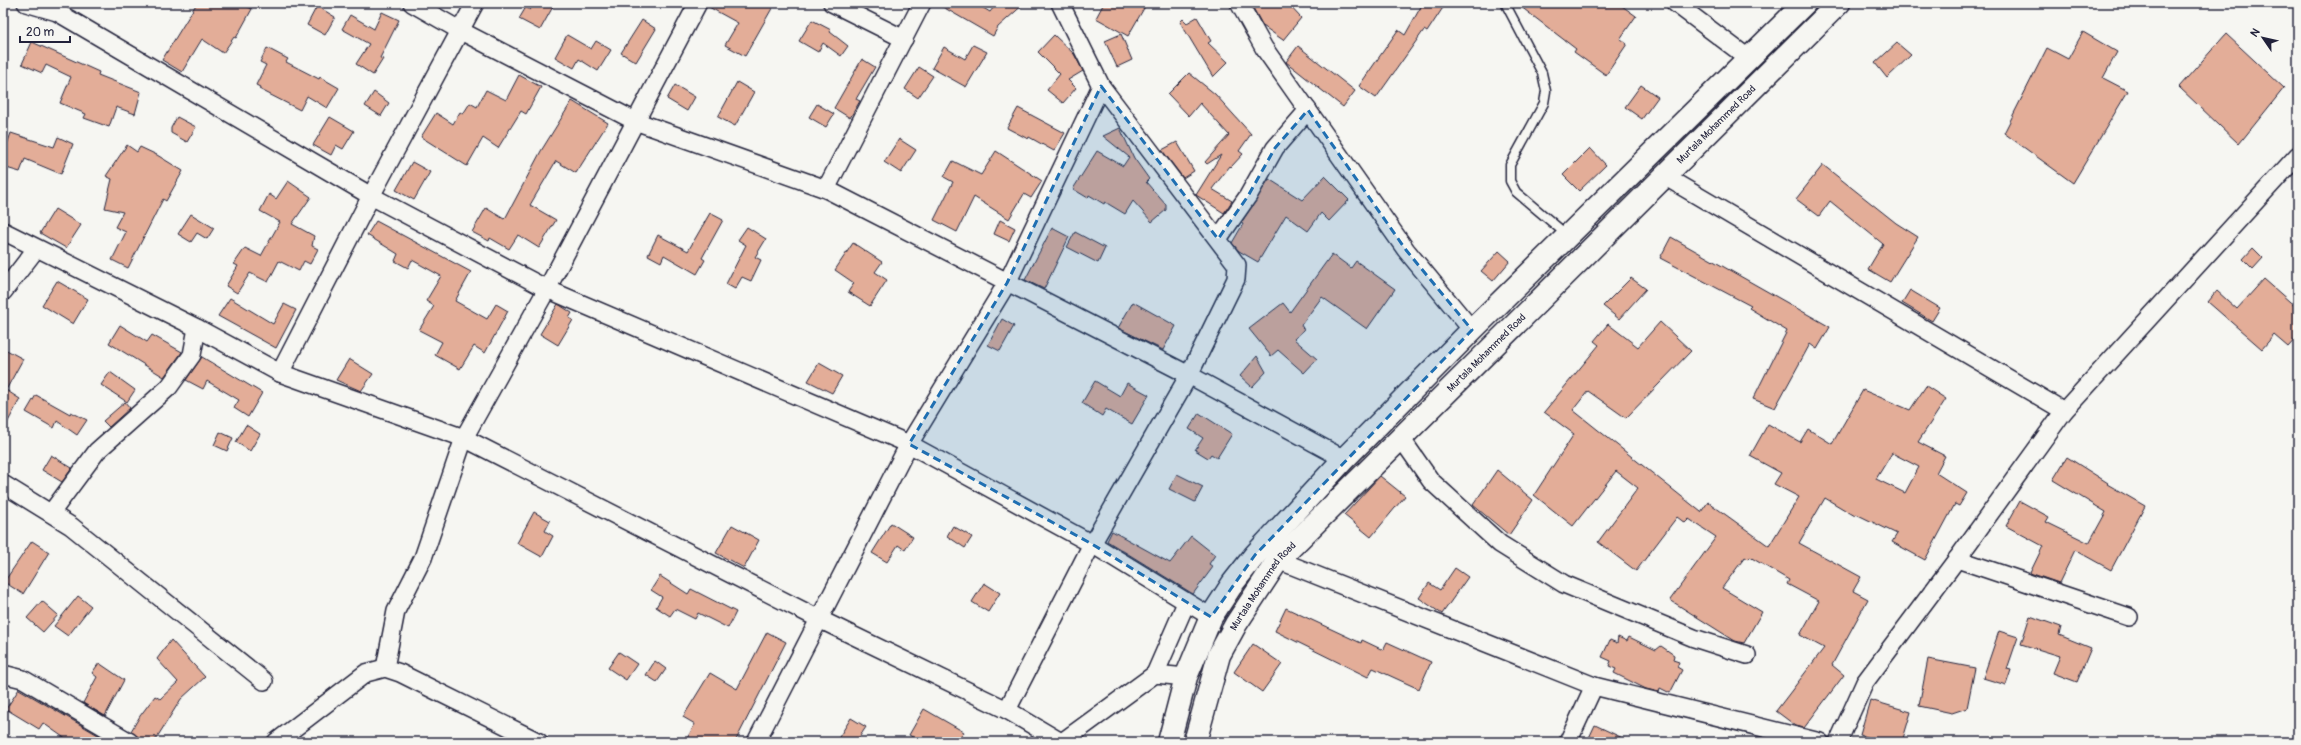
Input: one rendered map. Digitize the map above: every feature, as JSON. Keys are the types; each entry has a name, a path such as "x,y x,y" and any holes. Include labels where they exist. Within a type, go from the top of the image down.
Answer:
{"main road":[{"path":"1169,742 1186,677 1211,617 1233,583 1251,560 1344,459 1472,330 1805,3"},
{"name":"Murtala Mohammed Road","path":"1195,742 1219,655 1236,624 1278,560 1839,3"},
{"path":"1294,513 1312,526"}],"street":[{"path":"26,3 57,12 371,196 546,289 909,444 1092,544 1211,617"},
{"path":"412,3 461,32 635,121 826,189 1188,375 1344,459"},
{"path":"280,373 371,196 461,32 475,3"},
{"path":"385,668 396,611 423,558 464,438 546,289 698,3"},
{"path":"832,3 904,39"},
{"path":"826,189 922,3"},
{"path":"1007,710 1092,544 1188,375 1236,279 1237,265 1102,86 1060,3"},
{"path":"1239,3 1264,48 1406,250 1472,330"},
{"path":"1675,3 1748,58"},
{"path":"756,742 909,444 1008,283 1102,86"},
{"path":"1218,239 1248,196 1275,148 1308,110"},
{"path":"1838,742 1864,682 1957,560 2064,411 2298,155"},
{"path":"1664,176 2064,411"},
{"path":"3,231 36,249 197,328 280,373 464,438 819,619 1007,710 1062,742 1155,674 1186,603"},
{"path":"3,292 36,249"},
{"path":"51,513 97,451 170,387 192,355 197,328"},
{"path":"1401,438 1431,481 1500,544 1564,584 1694,638 1747,655"},
{"path":"3,484 71,526 264,681"},
{"path":"1278,560 1594,686 1820,742"},
{"path":"1957,560 2129,617"},
{"path":"276,742 366,673 385,668 400,673 539,742"},
{"path":"3,674 23,679 130,742"},
{"path":"1155,674 1186,677"},
{"path":"1568,742 1594,686"}],"lane":[{"path":"1505,3 1542,73 1546,91 1544,103 1510,165 1510,182 1516,192 1568,236"}],"highlighted area":[{"path":"1101,86 1218,239 1248,196 1275,148 1308,110 1406,250 1472,330 1255,555 1211,617 1092,544 909,444 1007,283"}],"building":[{"path":"197,3 240,3 252,9 236,38 234,37 223,53 202,39 182,72 162,60"},
{"path":"534,3 555,3 540,30 519,19 526,7 530,10"},
{"path":"708,3 775,3 745,56 725,45 738,23 707,6"},
{"path":"936,3 975,3 990,12 997,3 1025,3 998,27 993,36"},
{"path":"1104,3 1147,3 1128,36 1096,18"},
{"path":"1255,3 1287,3 1301,18 1283,40 1263,26 1252,6"},
{"path":"1423,3 1446,3 1427,32 1424,30 1376,98 1359,86 1398,30 1405,35"},
{"path":"1516,3 1618,3 1636,16 1620,39 1627,44 1606,75 1574,52 1576,49"},
{"path":"317,6 335,17 325,35 307,25"},
{"path":"382,12 399,20 380,58 383,59 373,75 356,64 369,44 342,29 350,15 374,29"},
{"path":"1197,17 1211,41 1208,43 1228,62 1213,77 1180,22 1183,19 1187,23"},
{"path":"642,20 656,29 636,62 621,53"},
{"path":"812,20 831,30 830,32 848,46 841,56 823,43 818,52 799,41"},
{"path":"2083,32 2117,52 2103,78 2128,91 2073,183 2004,133 2047,48 2068,59"},
{"path":"1121,34 1132,60 1117,67 1105,41"},
{"path":"2226,34 2284,88 2239,144 2179,87"},
{"path":"567,35 591,49 596,41 611,50 598,71 579,59 574,68 555,57"},
{"path":"1054,35 1074,54 1083,71 1068,80 1076,88 1063,103 1047,90 1060,74 1038,52"},
{"path":"32,42 99,72 98,75 141,92 135,114 116,107 109,127 84,118 86,114 60,103 71,77 46,65 42,73 22,64"},
{"path":"1897,43 1911,55 1887,78 1875,63"},
{"path":"973,45 987,52 966,87 932,68 944,47 965,59"},
{"path":"1298,46 1355,91 1343,107 1286,62"},
{"path":"267,48 288,59 286,62 319,79 320,77 339,88 327,108 307,96 300,110 259,89 260,87 256,85 266,65 260,62"},
{"path":"862,59 875,67 856,99 860,101 850,118 834,108"},
{"path":"919,67 933,76 918,98 905,89"},
{"path":"1189,73 1215,94 1251,134 1239,151 1243,154 1231,167 1230,166 1212,189 1232,201 1224,213 1196,195 1221,155 1207,164 1205,162 1229,135 1200,103 1189,116 1168,94"},
{"path":"519,75 541,87 526,114 521,111 498,148 483,138 467,166 421,137 436,113 453,124 460,112 463,114 470,103 477,107 486,90 506,100"},
{"path":"737,82 754,92 735,126 718,117"},
{"path":"675,85 695,97 687,111 667,99"},
{"path":"1641,85 1658,97 1642,119 1625,107"},
{"path":"374,92 389,103 381,116 365,106"},
{"path":"572,101 608,123 576,173 556,161 530,205 556,220 539,248 518,235 509,249 490,238 489,241 472,232 486,208 504,219 506,217 541,151"},
{"path":"817,104 834,114 826,127 809,117"},
{"path":"1018,108 1065,133 1054,151 1029,137 1028,139 1007,128"},
{"path":"177,117 196,127 187,142 171,133 171,128"},
{"path":"330,117 354,131 343,149 336,145 331,155 313,145"},
{"path":"1120,128 1134,158 1149,179 1146,182 1166,205 1166,210 1152,222 1133,201 1125,214 1105,202 1104,204 1089,195 1088,198 1073,189 1097,151 1123,166 1129,157 1103,136"},
{"path":"11,133 54,147 58,137 73,144 61,174 25,159 20,172 3,167 3,156"},
{"path":"899,139 916,150 901,173 884,162"},
{"path":"1177,142 1194,171 1183,178 1162,150"},
{"path":"127,145 137,152 140,147 157,155 183,171 166,201 163,199 128,268 112,260 126,232 115,227 123,212 105,208 112,179 106,176"},
{"path":"1590,148 1606,165 1579,191 1563,175"},
{"path":"996,151 1042,181 1031,198 1024,194 1009,219 974,197 957,232 934,220 953,182 944,177 953,161 981,175"},
{"path":"412,162 430,172 414,200 396,190"},
{"path":"1823,165 1896,223 1918,237 1890,282 1868,269 1883,244 1830,201 1819,216 1796,199"},
{"path":"1325,176 1349,200 1329,221 1321,213 1308,231 1286,215 1258,262 1239,251 1232,243 1243,224 1241,223 1269,179 1302,200"},
{"path":"288,181 311,197 292,224 314,236 312,246 318,249 310,264 304,261 299,271 279,261 268,282 250,273 237,293 226,286 238,266 234,264 245,248 261,256 280,222 260,211 269,194 276,199"},
{"path":"55,209 81,225 66,248 40,233"},
{"path":"710,213 723,220 702,258 705,260 697,274 664,255 661,262 648,255 658,235 688,251"},
{"path":"191,214 214,228 207,239 197,233 191,242 178,234"},
{"path":"1000,220 1015,228 1009,241 994,234"},
{"path":"376,221 471,272 455,301 487,319 496,304 508,311 485,353 474,346 460,369 435,355 442,342 419,330 434,306 426,301 441,276 412,260 408,268 395,261 398,254 367,235"},
{"path":"747,227 766,239 755,257 761,260 751,281 742,277 735,289 726,284 746,245 738,240"},
{"path":"1052,228 1069,237 1044,289 1025,280"},
{"path":"1075,232 1105,248 1098,263 1067,247"},
{"path":"1671,237 1830,327 1817,349 1810,344 1775,408 1753,399 1787,331 1749,308 1751,306 1660,258"},
{"path":"853,243 882,262 875,272 887,280 870,306 848,292 854,283 835,270"},
{"path":"2253,248 2263,258 2253,269 2243,259"},
{"path":"1499,251 1510,261 1493,281 1481,271"},
{"path":"1332,254 1351,268 1356,261 1395,289 1367,329 1322,297 1301,325 1304,330 1294,339 1317,359 1304,373 1278,350 1271,356 1249,329 1283,303 1290,312"},
{"path":"1631,278 1646,289 1619,319 1603,306"},
{"path":"2264,279 2298,309 2298,336 2288,347 2274,335 2262,349 2208,302 2217,291 2237,309"},
{"path":"57,281 88,299 73,324 42,305"},
{"path":"1910,290 1940,308 1932,321 1902,303"},
{"path":"230,298 273,324 284,304 296,310 276,348 218,316"},
{"path":"1133,302 1176,326 1163,350 1118,328"},
{"path":"558,304 572,313 569,318 573,320 558,345 540,334"},
{"path":"1002,319 1014,326 1000,351 988,345"},
{"path":"1660,322 1691,351 1626,418 1588,391 1573,410 1701,512 1708,502 1769,546 1799,497 1774,484 1781,473 1750,456 1768,424 1800,442 1808,429 1832,444 1863,390 1910,410 1926,386 1946,399 1918,442 1945,456 1936,473 1967,493 1959,506 1955,504 1925,560 1892,542 1897,534 1856,514 1855,516 1825,498 1799,543 1861,577 1853,591 1868,599 1832,665 1844,675 1804,728 1796,726 1776,711 1824,648 1800,635 1819,601 1787,584 1789,580 1750,557 1748,559 1745,557 1722,588 1762,612 1744,643 1735,641 1670,600 1716,537 1689,519 1685,523 1677,517 1636,571 1598,542 1638,488 1616,471 1573,526 1534,495 1574,434 1544,412 1599,345 1594,341 1608,324 1638,347","holes":["1892,453 1919,467 1905,493 1876,479"]},
{"path":"120,325 147,342 152,335 182,352 164,377 109,343"},
{"path":"3,348 23,359 6,390 20,399 3,431"},
{"path":"1257,356 1266,372 1252,387 1240,376"},
{"path":"202,357 262,393 248,417 234,408 239,400 207,381 203,389 186,380"},
{"path":"349,359 373,374 361,391 336,380"},
{"path":"819,363 842,376 832,393 808,381"},
{"path":"110,372 135,390 127,402 101,385"},
{"path":"1095,381 1120,396 1127,383 1149,395 1132,424 1106,409 1102,416 1082,403"},
{"path":"36,395 70,414 71,412 87,420 77,435 57,421 54,428 26,412"},
{"path":"125,402 130,408 109,427 103,421"},
{"path":"1199,413 1232,434 1217,458 1211,454 1208,458 1195,450 1203,438 1189,429"},
{"path":"246,425 260,434 250,451 236,442"},
{"path":"220,432 233,438 227,451 214,445"},
{"path":"51,455 72,468 62,482 42,470"},
{"path":"2067,457 2108,483 2107,484 2145,506 2111,570 2075,550 2059,583 2030,573 2043,546 2006,526 2020,501 2049,517 2046,522 2089,543 2106,512 2053,480"},
{"path":"1497,470 1533,500 1509,535 1473,505"},
{"path":"1177,474 1203,487 1195,502 1169,489"},
{"path":"1380,476 1405,496 1371,537 1344,515"},
{"path":"534,512 550,521 545,531 553,536 542,557 517,543"},
{"path":"891,523 913,537 905,550 898,545 887,562 872,553"},
{"path":"732,525 759,540 744,568 716,553"},
{"path":"953,526 972,537 965,548 947,536"},
{"path":"1112,531 1170,563 1191,536 1215,555 1209,564 1213,567 1193,594 1107,541"},
{"path":"32,541 49,552 23,594 4,582"},
{"path":"1455,568 1468,577 1442,614 1419,598 1429,583 1440,590"},
{"path":"660,576 688,594 691,589 736,612 728,628 698,613 695,619 675,609 670,616 656,607 662,597 651,590"},
{"path":"984,583 1000,593 988,612 972,602"},
{"path":"78,596 91,606 68,636 54,626"},
{"path":"42,601 58,615 43,632 27,618"},
{"path":"1286,608 1361,643 1362,640 1383,650 1387,642 1431,662 1419,689 1373,668 1368,677 1275,631"},
{"path":"2030,616 2061,627 2059,635 2091,648 2077,682 2053,673 2060,656 2021,644"},
{"path":"1999,631 2018,637 2007,669 2011,670 2006,685 1983,678"},
{"path":"767,632 786,642 735,742 685,742 695,724 683,717 710,673 737,689"},
{"path":"1618,637 1627,641 1629,637 1656,650 1661,646 1674,655 1673,660 1679,662 1677,667 1682,670 1670,693 1660,688 1659,692 1646,689 1614,673 1616,669 1609,666 1611,661 1602,657 1610,640 1617,643"},
{"path":"171,640 205,677 181,699 154,742 140,742 138,737 131,731 140,716 155,696 160,699 178,682 157,659"},
{"path":"1253,644 1282,664 1262,692 1234,672"},
{"path":"619,652 637,664 626,680 608,668"},
{"path":"1928,659 1975,668 1967,708 1952,713 1919,706"},
{"path":"655,661 666,669 657,682 646,675"},
{"path":"99,663 124,680 105,716 83,703 97,677 92,673"},
{"path":"19,689 110,742 70,742 43,723 39,729 6,709"},
{"path":"1870,700 1911,712 1902,742 1882,742 1860,735"},
{"path":"924,709 964,732 958,742 921,742 909,735"},
{"path":"851,718 866,727 856,742 836,742"},
{"path":"1595,725 1631,742 1587,742"}]}
